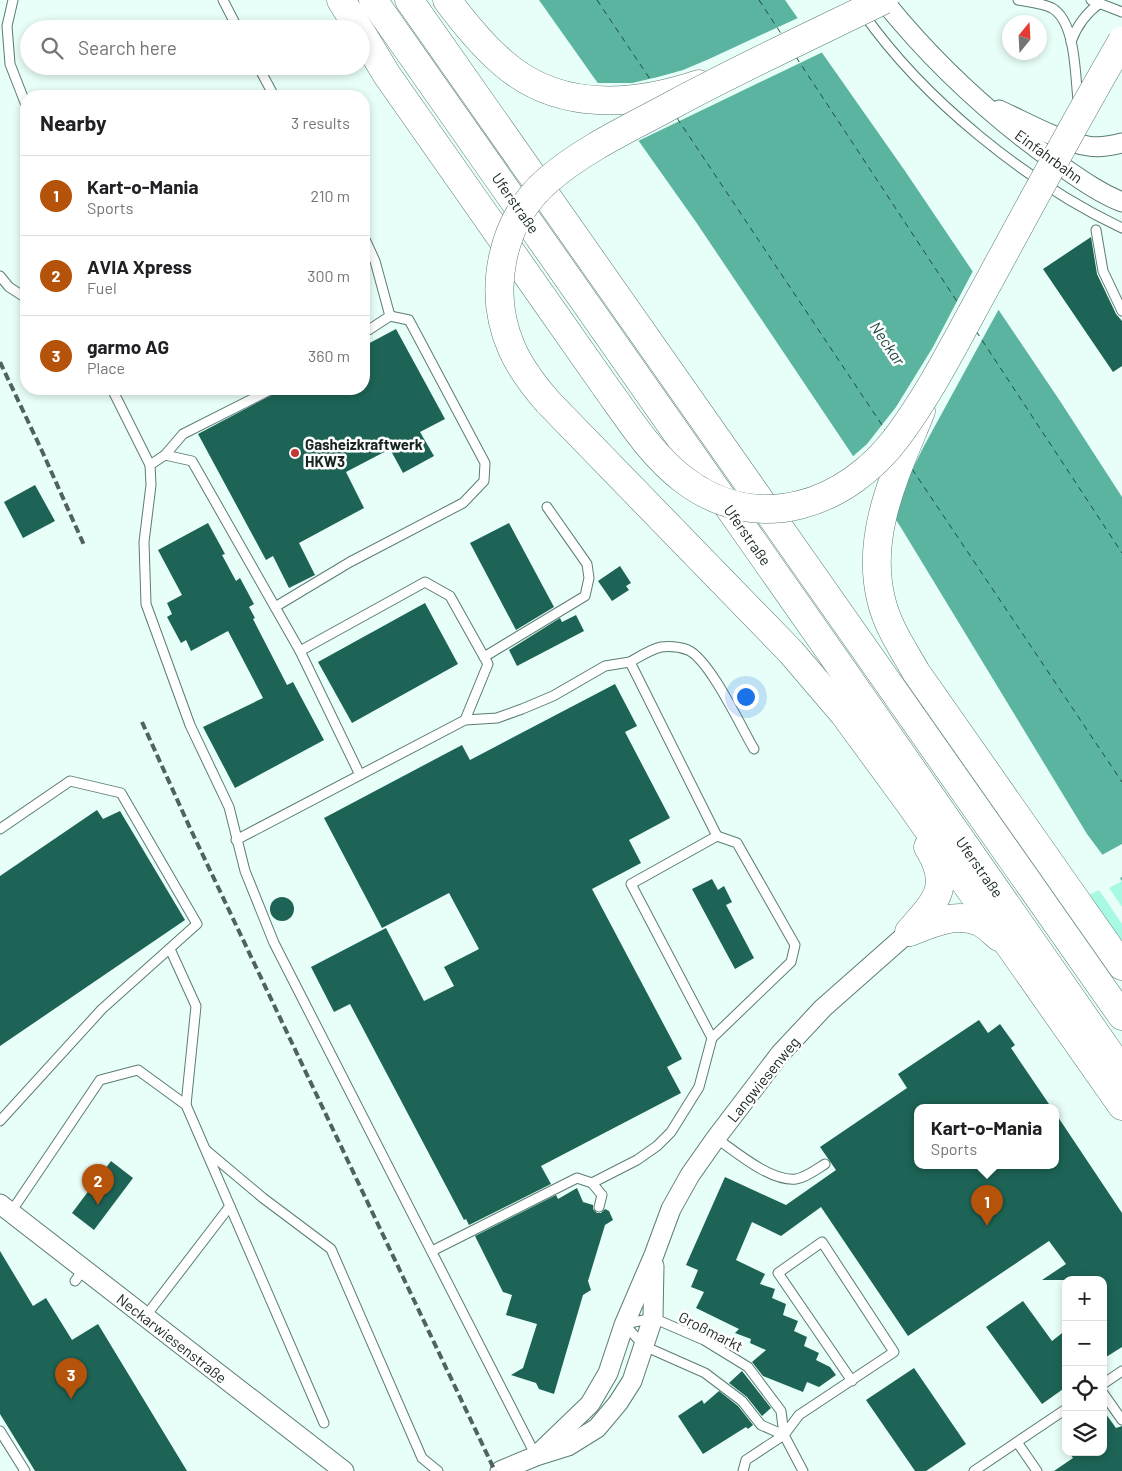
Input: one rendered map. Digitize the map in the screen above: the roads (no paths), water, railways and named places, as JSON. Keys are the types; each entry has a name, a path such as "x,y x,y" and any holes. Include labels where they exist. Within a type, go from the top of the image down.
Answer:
{"highway":[{"path":"341,0 353,20"},
{"name":"Uferstraße","path":"373,0 1122,1071"},
{"name":"Uferstraße","path":"409,0 1122,1016"},
{"path":"884,0 731,73 612,138 569,164 546,181 529,199 509,236 499,275 502,316 511,348 534,386 791,652 844,714 910,804 1122,1106"},
{"path":"452,6 484,45 504,65 530,82 553,92 586,100 618,101 650,98 731,73"},
{"path":"370,46 393,82 638,433 661,459 684,480 698,489 730,503 760,508 793,507 840,489 861,475 881,457 898,436 934,381 1122,41"},
{"path":"934,381 894,477 885,504 878,535 876,570 881,601 892,630 916,672 1122,966"},
{"path":"908,932 934,902 940,887 938,862 923,838 910,804"},
{"path":"908,932 952,918 966,918 981,923 1008,943"}],"street":[{"name":"Einfahrbahn","path":"884,0 906,29 935,58 1025,140 1105,195 1122,202"},
{"name":"Einfahrbahn","path":"980,101 1069,141 1089,147 1108,147 1122,143"},
{"name":"Langwiesenweg","path":"536,1456 590,1404 608,1373 624,1324 671,1209 690,1175 716,1138 780,1054 823,1008 908,932"},
{"name":"Neckarwiesenstraße","path":"5,1208 80,1275 145,1317 344,1471"},
{"name":"Langwiesenweg","path":"500,1471 536,1456 568,1446 597,1428 618,1403 632,1381 653,1318 654,1254"}],"lane":[{"path":"13,0 8,26 10,64 20,90"},
{"path":"223,0 233,20"},
{"path":"854,0 874,30 900,59 960,118 1002,153 1033,175 1064,196 1122,228"},
{"path":"1018,0 1052,8 1061,15 1066,23 1071,43 1078,100"},
{"path":"1091,0 1122,12"},
{"path":"1071,43 1077,27 1084,17 1100,3"},
{"path":"263,75 271,90"},
{"path":"1096,230 1103,271 1122,311"},
{"path":"370,250 375,261 390,316"},
{"path":"0,276 9,287 20,294"},
{"path":"276,607 350,562 463,503 484,481 485,463 409,320 390,316 370,329"},
{"path":"115,395 150,465 151,485 144,542 146,604 190,725 229,807 245,871 274,943 536,1456"},
{"path":"150,465 165,455 183,434 260,395"},
{"path":"165,455 192,461 300,651 360,775"},
{"path":"484,657 584,596 590,578 587,564 548,507"},
{"path":"300,651 425,582 450,596 488,664 465,720"},
{"path":"236,840 465,720 497,718 522,709 553,696 605,666 630,662 661,647 677,647 689,650 700,659 711,674 754,750"},
{"path":"592,1183 637,1160 657,1146 671,1132 699,1087 712,1038 791,962 795,945 737,843 717,836 630,662"},
{"path":"0,829 70,781 121,793 197,924 102,1009 0,1121"},
{"path":"712,1038 631,884 717,836"},
{"path":"170,948 196,1006 186,1106"},
{"path":"5,1208 100,1080 138,1070 186,1106 324,1423"},
{"path":"716,1138 764,1170 783,1178 798,1179 825,1164"},
{"path":"206,1150 263,1198 331,1249 422,1458 438,1471"},
{"path":"432,1251 577,1178 592,1183 602,1195 599,1207"},
{"path":"145,1317 230,1206"},
{"path":"743,1471 746,1460 784,1435 799,1415 852,1380 894,1352 822,1242 778,1273 852,1380"},
{"path":"624,1324 653,1318"},
{"name":"Großmarkt","path":"653,1318 704,1340 748,1367 781,1411 784,1435 803,1471"},
{"path":"624,1324 644,1346 706,1373 742,1400 761,1425 784,1435"},
{"path":"1107,1381 1122,1371"},
{"path":"1107,1399 1122,1420"},
{"path":"974,1471 1063,1411"},
{"path":"0,1430 25,1471"},
{"path":"1016,1442 1036,1471"}],"water":[{"name":"Neckar","path":"539,0 785,0 905,171 1060,401 1122,497 1122,881 1087,834 900,526 696,222"}],"railway":[{"path":"0,362 84,545"},
{"path":"142,722 190,828 495,1471"}],"place":[{"name":"Gasheizkraftwerk HKW3","path":"295,453"},
{"name":"AVIA Xpress","path":"98,1205"},
{"name":"Kart-o-Mania","path":"987,1226"},
{"name":"garmo AG","path":"71,1399"}]}
